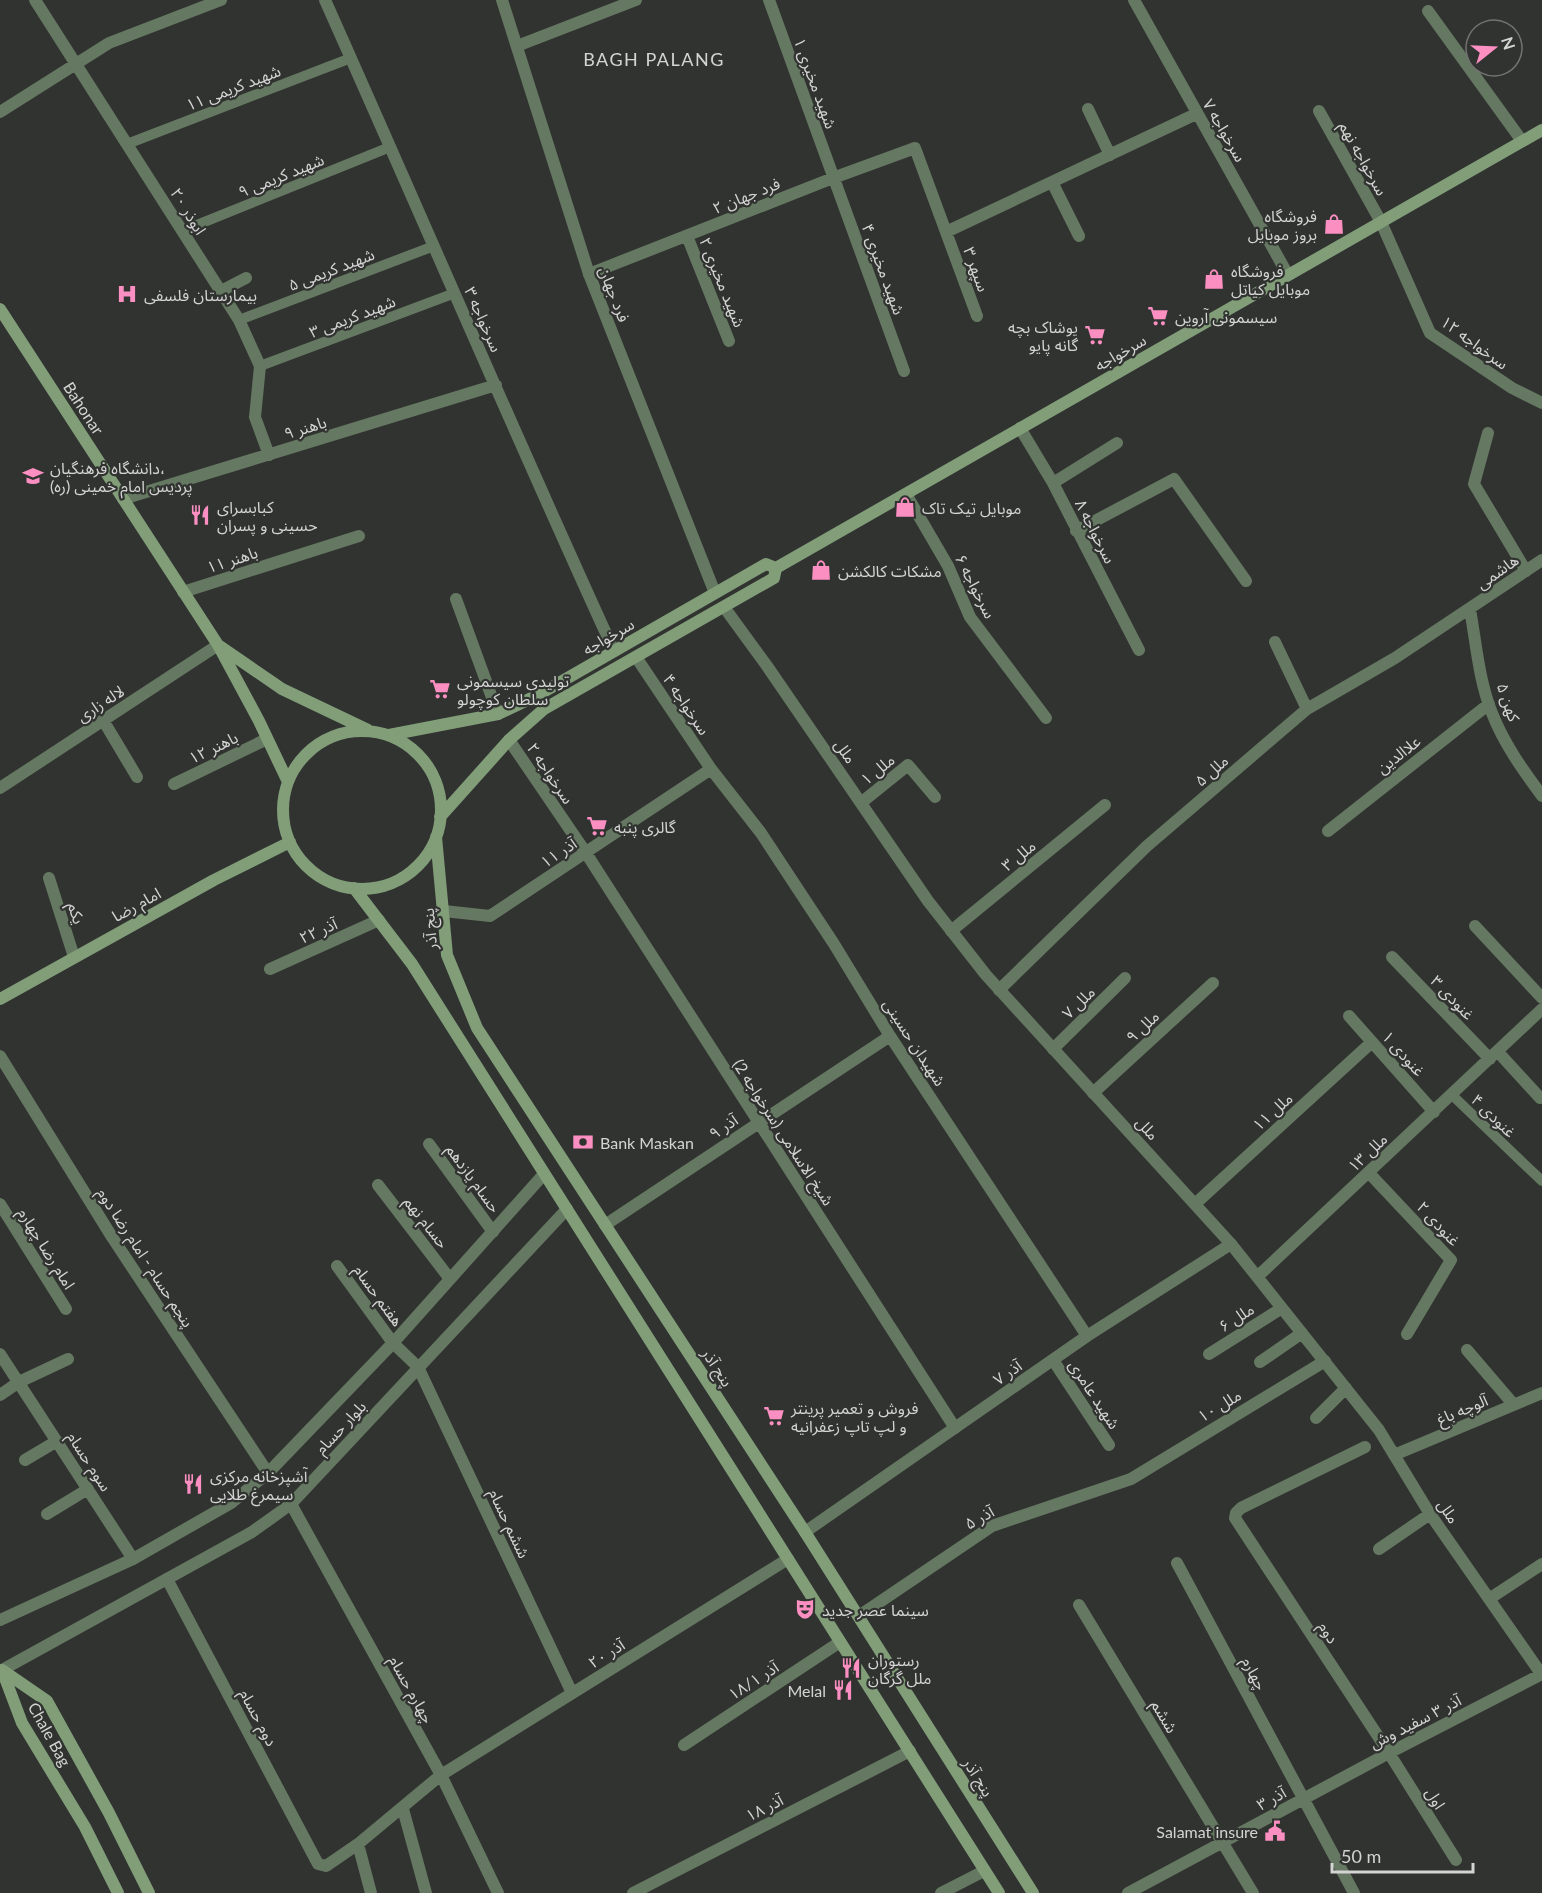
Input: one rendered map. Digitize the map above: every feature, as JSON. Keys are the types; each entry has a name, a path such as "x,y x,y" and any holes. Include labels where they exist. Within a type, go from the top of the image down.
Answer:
{"main road":[{"name":"سرخواجه","path":"389,735 498,714 538,695 715,593 772,570 1542,130"},
{"name":"Bahonar","path":"0,309 218,645 288,782"},
{"name":"سرخواجه","path":"440,817 509,740 544,710 724,607 772,570"},
{"name":"Bahonar","path":"218,645 282,689 369,731"},
{"path":"348,731 369,731 389,735 407,745 422,759 433,776 440,796 440,817 436,837 426,855 412,871 395,882 375,888 354,888 334,884 316,874 301,860 290,842 284,823 283,802 288,782 297,764 311,748 328,738 348,731"},
{"name":"پنج آذر","path":"436,837 447,955 477,1028 805,1532 1033,1893"},
{"name":"امام رضا","path":"0,999 214,880 290,842"},
{"name":"پنج آذر","path":"354,888 412,964 999,1893"},
{"name":"Chale Bag","path":"1,1668 22,1723 85,1827 118,1893"},
{"name":"Chale Bag","path":"1,1668 47,1701 109,1813 149,1893"}],"street":[{"name":"ابوذر ۲۰","path":"35,0 239,320 260,366"},
{"path":"0,112 109,43 221,0"},
{"name":"سرخواجه ۳","path":"325,0 496,385 535,480 614,651"},
{"name":"فرد جهان","path":"502,0 590,274 715,593"},
{"path":"517,46 636,0"},
{"name":"شهید مخیری ۱","path":"769,0 833,178"},
{"name":"سرخواجه ۷","path":"1134,0 1288,275"},
{"path":"1428,11 1522,141"},
{"path":"1088,109 1110,155"},
{"name":"سرخواجه نهم","path":"1319,111 1381,222"},
{"path":"946,232 1196,114"},
{"name":"۲ فرد جهان","path":"590,274 915,148"},
{"name":"۳ سپهر","path":"915,148 977,316"},
{"name":"۴ شهید مخیری","path":"833,178 904,371"},
{"path":"1052,182 1079,236"},
{"name":"۱۲ سرخواجه","path":"1381,222 1430,333 1512,388 1542,403"},
{"name":"۲ شهید مخیری","path":"687,236 729,341"},
{"path":"221,291 246,278"},
{"path":"260,366 255,417 269,455"},
{"name":"۹ باهنر","path":"123,500 496,385"},
{"name":"۸ سرخواجه","path":"1020,428 1053,483 1139,650"},
{"path":"1488,433 1474,484 1526,571"},
{"path":"1053,483 1117,443"},
{"path":"1076,531 1174,479 1246,581"},
{"name":"سرخواجه ۶","path":"906,494 948,566 970,617 1046,718"},
{"name":"باهنر ۱۱","path":"183,592 359,536"},
{"name":"هاشمی","path":"1470,609 1542,560"},
{"path":"456,599 498,714"},
{"name":"ملل","path":"724,607 951,931 999,990 1231,1244 1379,1430 1430,1514 1542,1674"},
{"name":"۵ کهن","path":"1470,609 1489,704 1516,761 1542,796"},
{"name":"ملل ۵","path":"999,990 1148,846 1308,709 1395,658 1470,609"},
{"path":"1275,642 1308,709"},
{"name":"لاله زاری","path":"0,788 218,645"},
{"name":"سرخواجه ۴","path":"636,657 711,769"},
{"name":"علاالدین","path":"1328,831 1489,704"},
{"path":"103,720 137,777"},
{"name":"۱۲ باهنر","path":"174,784 267,739"},
{"name":"سرخواجه ۲","path":"509,740 585,853"},
{"name":"ملل ۱","path":"861,802 908,765 935,797"},
{"name":"آذر ۱۱","path":"444,911 490,916 711,769"},
{"name":"شهیدان حسینی","path":"711,769 761,833 834,944 890,1036 1087,1336"},
{"name":"ملل ۳","path":"951,931 1105,805"},
{"name":"شیخ الاسلامی (سرخواجه 2)","path":"585,853 955,1428"},
{"name":"یکم","path":"49,879 74,957"},
{"name":"۲۲ آذر","path":"270,969 379,920"},
{"path":"1475,926 1542,998"},
{"name":"۳ غنودی","path":"1392,957 1541,1099"},
{"name":"۷ ملل","path":"1053,1049 1125,978"},
{"name":"ملل ۹","path":"1093,1093 1213,983"},
{"name":"ملل ۱۳","path":"1257,1277 1542,1009"},
{"name":"۱ غنودی","path":"1350,1016 1434,1112"},
{"name":"۹ آذر","path":"605,1225 890,1036"},
{"name":"۱۱ ملل","path":"1195,1204 1372,1042"},
{"name":"پنجم حسام - امام رضا دوم","path":"0,1056 112,1237 268,1473"},
{"name":"حسام یازدهم","path":"429,1144 493,1232"},
{"name":"۲ غنودی","path":"1369,1173 1451,1260 1407,1334"},
{"name":"بلوار حسام","path":"0,1620 134,1559 231,1503 268,1473 393,1343 544,1174"},
{"name":"حسام نهم","path":"378,1185 450,1279"},
{"name":"امام رضا چهارم","path":"0,1204 66,1309"},
{"name":"بلوار حسام","path":"1,1668 252,1532 291,1504 567,1209"},
{"name":"آذر ۷","path":"805,1532 1087,1336 1231,1244"},
{"name":"هفتم حسام","path":"337,1266 393,1343 418,1367"},
{"name":"۶ ملل","path":"1209,1354 1282,1308"},
{"path":"1260,1362 1302,1333"},
{"path":"1467,1350 1514,1405"},
{"name":"سوم حسام","path":"0,1354 134,1559"},
{"path":"0,1395 19,1382 68,1359"},
{"name":"شهید عامری","path":"1053,1360 1109,1446"},
{"name":"۱۰ ملل","path":"1131,1479 1325,1361"},
{"name":"ششم حسام","path":"418,1367 572,1693"},
{"path":"1316,1418 1346,1388"},
{"name":"آلوچه باغ","path":"1394,1455 1542,1393"},
{"path":"25,1460 57,1441"},
{"name":"دوم","path":"1365,1447 1240,1508 1235,1518 1389,1753"},
{"name":"آذر ۵","path":"858,1616 992,1526 1131,1479"},
{"path":"47,1514 88,1488"},
{"name":"چهارم حسام","path":"291,1504 441,1775 498,1893"},
{"path":"1379,1549 1430,1514"},
{"name":"۲۰ آذر","path":"326,1866 358,1845 441,1775 788,1558"},
{"name":"چهارم","path":"1177,1563 1354,1893"},
{"path":"1489,1599 1542,1564"},
{"name":"دوم حسام","path":"167,1579 318,1864 326,1866"},
{"name":"ششم","path":"1079,1605 1253,1893"},
{"name":"۱۸/۱ آذر","path":"684,1745 840,1642"},
{"name":"آذر ۳ سفید وش","path":"1304,1799 1542,1674"},
{"name":"۱۸ آذر","path":"633,1893 910,1751"},
{"name":"اول","path":"1389,1753 1456,1860"},
{"name":"۳ آذر","path":"1128,1893 1304,1799"},
{"path":"403,1809 426,1893"},
{"path":"358,1845 371,1893"},
{"path":"941,1893 984,1871"}],"lane":[{"name":"۱۱ شهید کریمی","path":"127,144 351,58"},
{"name":"۹ شهید کریمی","path":"182,231 390,147"},
{"name":"۵ شهید کریمی","path":"239,320 434,246"},
{"name":"۳ شهید کریمی","path":"260,366 455,293"},
{"name":"۴ غنودی","path":"1452,1095 1542,1181"}],"place":[{"name":"فروشگاه بروز موبایل","path":"1334,224"},
{"name":"فروشگاه موبایل کیاتل","path":"1214,279"},
{"name":"بیمارستان فلسفی","path":"127,294"},
{"name":"سیسمونی آروین","path":"1158,316"},
{"name":"پوشاک بچه گانه پایو","path":"1095,335"},
{"name":"دانشگاه فرهنگیان، پردیس امام خمینی (ره)","path":"33,476"},
{"name":"موبایل تیک تاک","path":"905,507"},
{"name":"کبابسرای حسینی و پسران","path":"200,515"},
{"name":"مشکات کالکشن","path":"821,570"},
{"name":"تولیدی سیسمونی سلطان کوچولو","path":"440,689"},
{"name":"گالری پنبه","path":"597,826"},
{"name":"Bank Maskan","path":"583,1142"},
{"name":"فروش و تعمیر پرینتر و لپ تاپ زعفرانیه","path":"774,1416"},
{"name":"آشپزخانه مرکزی سیمرغ طلایی","path":"193,1484"},
{"name":"سینما عصر جدید","path":"805,1609"},
{"name":"رستوران ملل گرگان","path":"851,1668"},
{"name":"Melal","path":"843,1690"},
{"name":"Salamat insure","path":"1275,1831"}],"district":[{"name":"BAGH PALANG","path":"654,59"}]}
